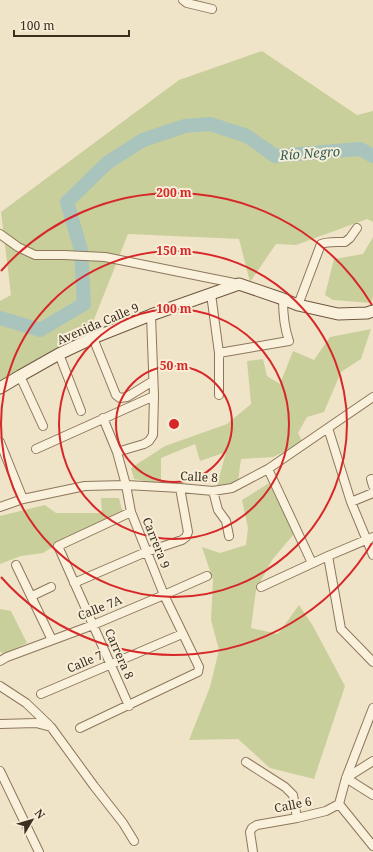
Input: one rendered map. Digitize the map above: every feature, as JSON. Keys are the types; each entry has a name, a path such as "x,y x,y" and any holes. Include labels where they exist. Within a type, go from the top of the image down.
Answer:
{"street":[{"path":"183,0 187,3 212,9"},
{"path":"298,305 321,244 345,242 357,228"},
{"path":"0,234 18,247 35,255 64,255 105,258 239,284 298,305 338,314 373,312"},
{"name":"Avenida Calle 9","path":"0,388 59,354 93,338 151,315 239,284"},
{"path":"211,294 219,353 219,395"},
{"path":"219,353 289,341 283,313 283,299"},
{"path":"117,452 144,444 149,441 153,435 154,396 151,315"},
{"path":"93,338 116,395 120,398 127,397 153,381"},
{"path":"59,354 81,411"},
{"path":"20,376 43,426"},
{"path":"36,449 154,396"},
{"name":"Calle 8","path":"0,507 23,499 85,486 126,485 213,491 232,488 268,469 373,397"},
{"name":"Carrera 9","path":"104,418 117,452 126,485 131,512 146,552 164,595 199,667 198,672 129,706"},
{"path":"328,428 351,502 370,538 373,555"},
{"path":"0,442 23,499"},
{"path":"268,469 312,563"},
{"path":"74,583 146,552 182,540 186,537 188,532 180,488"},
{"path":"213,491 218,510 226,521 229,536"},
{"path":"351,502 373,493"},
{"name":"Carrera 8","path":"129,706 58,546 131,512"},
{"path":"261,587 370,538"},
{"path":"328,556 341,629 373,662"},
{"path":"16,565 52,640"},
{"name":"Calle 7A","path":"0,661 7,657 93,625 207,576"},
{"path":"32,596 51,587"},
{"name":"Calle 7","path":"41,694 182,634"},
{"path":"0,686 26,703 51,727 94,786 124,823 134,841"},
{"path":"80,728 129,706"},
{"path":"373,708 346,778 339,804 373,846"},
{"path":"0,724 36,723 51,727"},
{"path":"246,762 285,787 292,796 297,818"},
{"path":"346,778 372,764"},
{"path":"0,771 39,852"},
{"path":"346,778 373,795"},
{"name":"Calle 6","path":"253,852 250,832 252,828 257,825 326,811 339,804"}],"green space":[{"path":"262,51 357,115 373,111 373,222 367,219 296,245 276,244 250,282 239,239 128,234 91,327 0,384 0,301 11,295 1,212 179,80"},
{"path":"373,237 373,297 371,303 333,300 325,295 334,259 363,254"},
{"path":"371,329 361,359 341,372 324,412 307,417 298,433 303,443 273,457 241,459 238,482 216,489 226,452 200,461 195,444 161,458 161,484 134,479 131,468 165,446 227,424 251,404 247,361 263,359 267,376 280,384 293,351 314,360 330,337"},
{"path":"269,483 294,534 272,560 256,590 251,628 278,634 299,605 313,626 345,686 314,779 270,768 238,739 189,740 210,687 219,650 211,620 213,580 202,547 220,553 246,545 248,528 242,500"},
{"path":"101,498 119,498 123,514 67,538 43,553 21,556 0,564 0,516 45,505 56,513 102,513"},
{"path":"0,609 11,611 27,643 3,655 0,651"}],"waterway":[{"name":"Río Negro","path":"0,318 40,330 84,304 81,250 67,202 107,163 143,140 185,126 210,124 247,136 275,156 360,149 373,156"}]}
